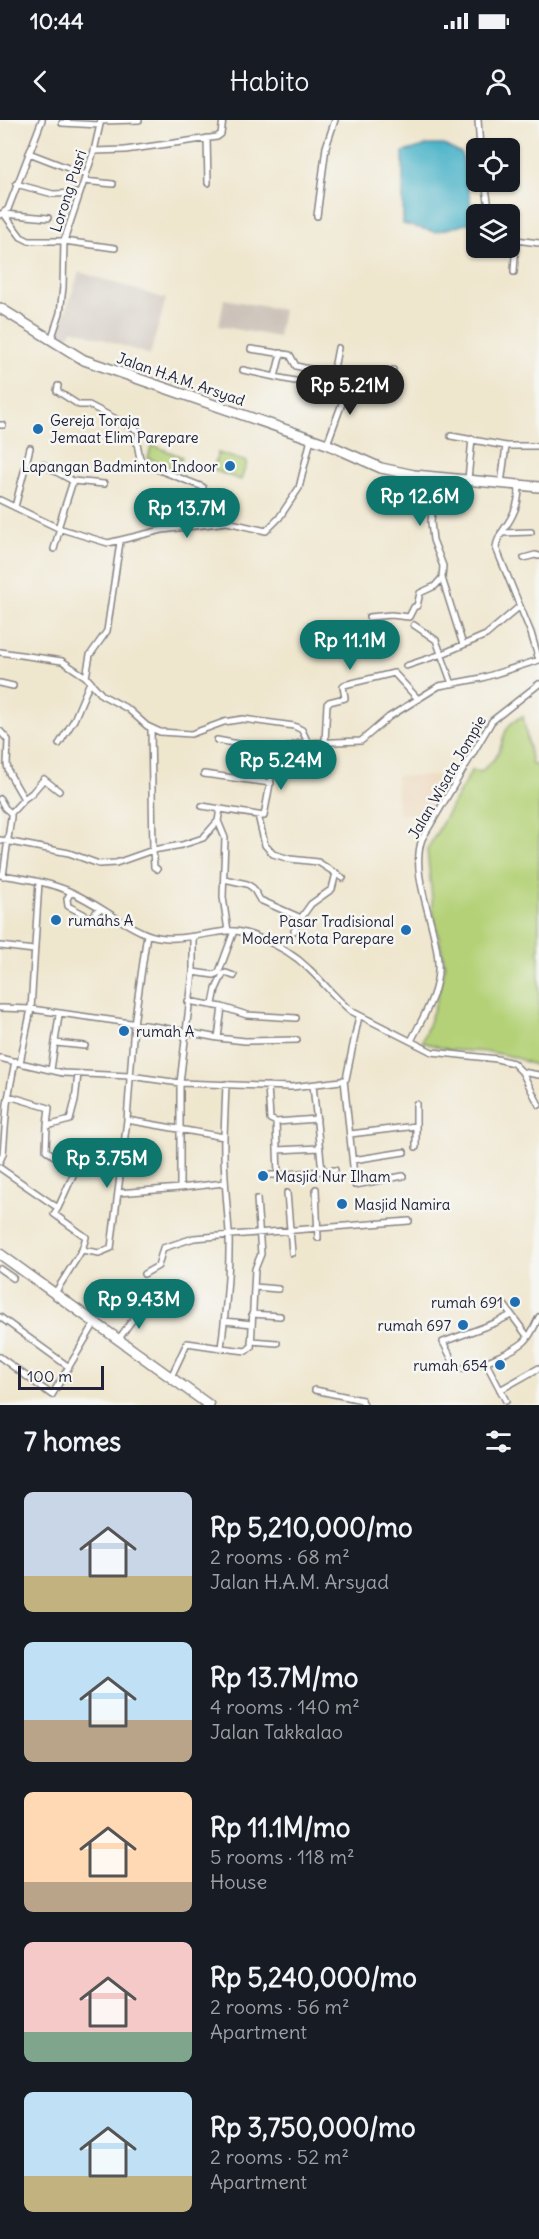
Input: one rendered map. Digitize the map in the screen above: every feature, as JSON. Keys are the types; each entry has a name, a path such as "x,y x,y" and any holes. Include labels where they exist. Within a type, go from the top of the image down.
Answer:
{"highway":[{"name":"Jalan H.A.M. Arsyad","path":"0,308 84,360 103,368 327,444 381,468 435,477 539,487"},
{"path":"1,1256 209,1405"}],"street":[{"path":"2,214 8,209 42,120"},
{"path":"62,123 139,120"},
{"path":"94,151 125,150 207,138 221,134 223,120"},
{"path":"317,216 324,156 335,120"},
{"path":"478,120 479,138"},
{"name":"Lorong Pusri","path":"51,340 60,313 64,241 94,151 101,122"},
{"path":"207,138 208,183"},
{"path":"29,153 85,178 113,183"},
{"path":"16,184 53,194 80,193"},
{"path":"2,214 48,218"},
{"path":"2,214 25,240 64,241 116,248"},
{"path":"514,272 516,240 539,243"},
{"path":"333,374 338,348"},
{"path":"251,349 290,355 296,366 333,374 385,390 390,386 393,370"},
{"path":"275,377 281,353"},
{"path":"243,370 295,381"},
{"path":"327,444 351,379"},
{"path":"58,386 59,394 79,405 89,405 139,431 137,447 140,459 149,466 203,487 203,512 227,522 264,531 272,527 299,488 311,439"},
{"path":"451,436 506,446 539,446"},
{"path":"468,479 472,439"},
{"path":"501,484 506,446"},
{"path":"15,507 30,448"},
{"path":"42,464 73,481 104,484"},
{"path":"435,477 431,525 433,540 463,645"},
{"path":"54,549 73,481"},
{"path":"217,740 276,752 306,741 361,741 388,717 440,686 482,678 539,660 531,633 496,548 501,533 513,515 519,486"},
{"path":"0,500 59,528 104,543 120,542 162,530 227,522"},
{"path":"501,533 531,532"},
{"path":"59,744 75,716 88,679 90,656 106,631 120,542"},
{"path":"524,558 539,556"},
{"path":"369,617 391,615 409,617 414,607 417,606 420,593 435,586 442,578"},
{"path":"406,666 442,654 486,635 520,606"},
{"path":"414,626 434,637 452,684"},
{"path":"531,633 539,632"},
{"path":"0,652 62,661 88,679 102,695 129,709 151,728 166,733 191,734 231,720 254,720 297,727 302,730 306,741"},
{"path":"325,742 327,704 345,698 344,685 394,673 418,699"},
{"path":"0,683 13,686"},
{"name":"Jalan Wisata Jompie","path":"411,1041 432,998 439,964 420,871 421,843 492,721 539,684"},
{"path":"151,728 153,850 154,867 157,869"},
{"path":"0,731 8,740 9,773 24,799"},
{"path":"202,806 265,815 276,752"},
{"path":"204,774 271,783"},
{"path":"59,791 45,779 11,813 2,875 39,882 71,892 128,926 166,939 231,931 260,938 296,957 340,1002 359,1016 432,1052 508,1061 517,1066 539,1105"},
{"path":"0,800 3,808 11,813"},
{"path":"193,972 214,975 219,972 231,931 224,905 225,838 218,821 220,809"},
{"path":"258,815 263,840 269,851 283,857 318,862 343,878"},
{"path":"0,840 69,853 99,864 116,863 153,850 201,839 218,821"},
{"path":"294,932 311,904 332,889 336,873"},
{"path":"224,879 247,884 253,888 260,900 301,918"},
{"path":"0,1161 3,1154 9,1096 30,1009 39,882"},
{"path":"71,892 67,899 68,906 78,912 92,918 100,908"},
{"path":"82,1250 99,1253 111,1248 127,1120 134,1024 147,934"},
{"path":"180,1188 178,1128 180,1083 193,972 193,937"},
{"path":"0,946 34,950"},
{"path":"213,1004 216,989 223,974 234,976"},
{"path":"188,1001 213,1004 247,1015 296,1018"},
{"path":"218,1038 222,1007"},
{"path":"0,1008 30,1009 185,1034 245,1041 297,1040"},
{"path":"51,1070 59,1014"},
{"path":"359,1016 352,1055 344,1080 355,1185 403,1176"},
{"path":"56,1043 85,1046"},
{"path":"0,1058 78,1074 130,1076 180,1083 268,1086 313,1085 344,1080"},
{"path":"522,1072 539,1074"},
{"path":"47,1126 70,1120 78,1074"},
{"path":"221,1348 229,1276 229,1234 224,1183 226,1084"},
{"path":"313,1085 322,1171"},
{"path":"268,1086 270,1119 276,1122 317,1119"},
{"path":"9,1096 49,1108 47,1152 54,1156 80,1160 120,1171"},
{"path":"416,1104 416,1147"},
{"path":"127,1120 224,1137"},
{"path":"276,1122 275,1175 335,1170"},
{"path":"350,1134 416,1125"},
{"path":"277,1150 320,1148"},
{"path":"353,1160 404,1152"},
{"path":"55,1293 82,1250 86,1237 54,1214 80,1160"},
{"path":"0,1168 58,1208"},
{"path":"118,1193 224,1183"},
{"path":"316,1189 318,1238"},
{"path":"288,1193 291,1253"},
{"path":"171,1377 187,1343 247,1351 251,1347 255,1267 261,1254 257,1198"},
{"path":"144,1274 158,1266 161,1250 164,1247 195,1238 409,1221"},
{"path":"0,1269 13,1278"},
{"path":"254,1287 278,1289"},
{"path":"505,1306 528,1337"},
{"path":"118,1340 141,1308"},
{"path":"252,1314 280,1316"},
{"path":"511,1315 443,1342 458,1369 485,1361 519,1345 528,1337 538,1320"},
{"path":"0,1317 69,1367"},
{"path":"225,1321 252,1324"},
{"path":"0,1357 52,1395 94,1323"},
{"path":"251,1341 277,1343"},
{"path":"485,1361 506,1401"},
{"path":"500,1390 539,1368"},
{"path":"315,1390 362,1400 364,1405"}],"shaded area":[{"path":"79,272 166,299 150,355 73,329 62,345 54,340"},
{"path":"224,299 283,310 278,337 219,326"},
{"path":"396,776 444,776 450,782 433,813 398,814"}],"green space":[{"path":"333,384 344,387 338,409 327,406"},
{"path":"152,445 182,457 178,470 148,458"},
{"name":"Lapangan Badminton Indoor","path":"218,453 247,462 241,480 213,470"},
{"path":"523,716 532,765 539,765 539,1067 514,1057 490,1052 450,1050 422,1042 436,1003 445,965 434,916 427,850 472,770 481,772 493,760 507,729 515,720"}],"water":[{"path":"428,145 444,145 462,154 466,192 469,192 471,204 466,204 466,224 435,232 403,224 403,152"}],"place":[{"name":"Gereja Toraja Jemaat Elim Parepare","path":"38,429"},
{"name":"Lapangan Badminton Indoor","path":"230,466"},
{"name":"rumahs A","path":"56,920"},
{"name":"Pasar Tradisional Modern Kota Parepare","path":"406,930"},
{"name":"rumah A","path":"124,1031"},
{"name":"Masjid Nur Ilham","path":"263,1176"},
{"name":"Masjid Namira","path":"342,1204"},
{"name":"rumah 691","path":"515,1302"},
{"name":"rumah 697","path":"463,1325"},
{"name":"rumah 654","path":"500,1365"}]}
